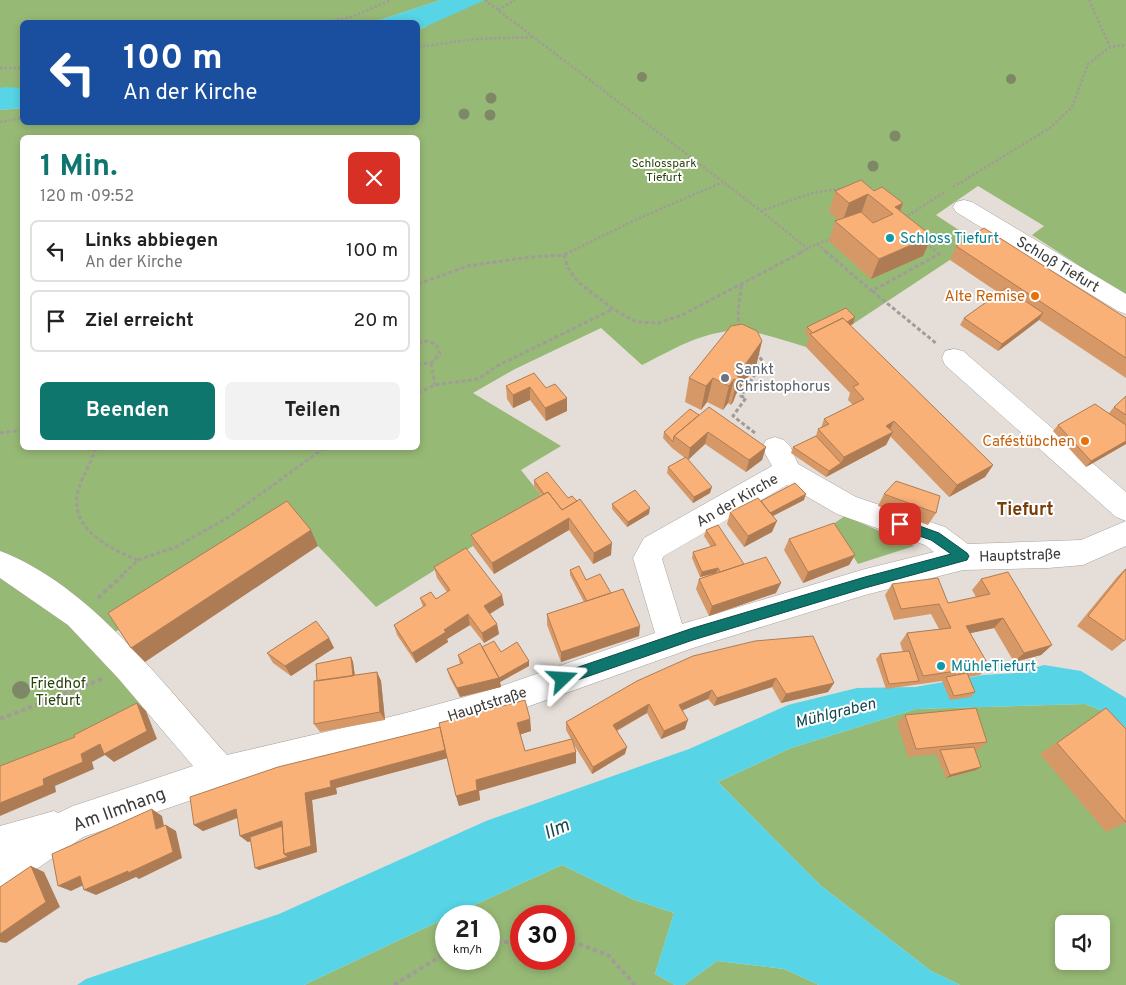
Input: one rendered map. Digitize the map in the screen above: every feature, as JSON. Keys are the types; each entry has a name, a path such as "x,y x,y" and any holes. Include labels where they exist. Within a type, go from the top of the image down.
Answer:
{"street":[{"name":"Schloß Tiefurt","path":"964,207 1126,305"},
{"path":"954,358 1126,509"},
{"name":"An der Kirche","path":"672,641 647,558 654,547 781,459 847,506 935,536 963,556"},
{"name":"Hauptstraße","path":"221,773 402,730 490,705 672,641 865,582 963,556 1048,555 1083,552 1126,532"},
{"path":"0,564 15,571 79,616 130,668 221,773"},
{"name":"Am Ilmhang","path":"0,874 73,823 221,773"},
{"path":"0,843 73,823"}],"path":[{"path":"335,20 352,17 391,0"},
{"path":"498,10 515,0"},
{"path":"1089,0 1110,47"},
{"path":"487,1 761,210 808,249"},
{"path":"420,47 478,38 533,37"},
{"path":"898,216 901,220 1050,128 1072,107 1088,64 1110,47 1126,45"},
{"path":"0,68 20,68"},
{"path":"0,122 20,118"},
{"path":"420,284 468,266 530,256 564,255 635,220 723,182"},
{"path":"761,210 816,192 844,188 853,190"},
{"path":"564,255 568,268 578,282 613,309 636,322 658,324 682,316 817,244 834,237"},
{"path":"872,291 939,254 925,243"},
{"path":"817,244 954,358"},
{"path":"739,331 738,311 742,283"},
{"path":"420,392 435,384 478,378 497,366 574,330 613,309"},
{"path":"420,343 432,342 438,347 438,358 431,363 420,364"},
{"path":"751,346 763,362 741,396 746,398 733,416 781,459"},
{"path":"431,363 435,384"},
{"path":"0,433 20,430"},
{"path":"95,450 78,492 76,510 83,526 92,535 117,551 138,560"},
{"path":"79,616 138,560 176,547 229,516 321,450"},
{"path":"0,719 130,668"},
{"path":"575,943 608,955 635,985"},
{"path":"394,985 435,960"}],"green space":[{"path":"0,0 441,0 380,20 20,20 20,88 0,88"},
{"name":"Schlosspark Tiefurt","path":"466,0 1126,0 1126,296 1032,235 1044,226 978,186 936,215 977,242 853,324 806,347 758,333 727,331 697,338 642,365 601,328 515,369 473,393 561,446 521,470 548,504 473,546 376,607 295,519 122,628 93,644 146,711 0,779 0,110 20,108 20,125 420,125 420,29"},
{"path":"845,516 914,546 858,564 833,524"},
{"path":"1085,704 1111,714 1126,728 1126,985 960,985 931,971 820,885 718,782 791,748 916,709"},
{"path":"562,865 632,899 674,913 655,974 675,985 304,985 435,923 435,970 500,970 500,905 474,905"},
{"path":"717,961 784,969 819,985 684,985"}],"water":[{"path":"441,0 485,0 420,29 420,20 380,20"},
{"path":"0,88 20,88 20,108 0,110"},
{"path":"1044,665 1081,671 1126,698 1126,728 1111,714 1085,704 916,709 791,748 718,782 820,885 931,971 960,985 819,985 784,969 717,961 684,985 675,985 655,974 674,913 632,899 562,865 474,905 435,905 435,923 304,985 77,985 86,979 279,914 486,821 689,749 788,705 857,688 915,687 983,675 1017,673"}],"building":[{"path":"861,180 874,191 882,187 903,203 895,207 932,236 879,259 835,221 861,212 873,223 893,214 868,194 849,203 835,191"},
{"path":"984,228 1126,318 1126,358 956,246"},
{"path":"1006,288 1043,313 1002,344 964,318"},
{"path":"846,308 855,317 847,322 843,318 813,333 807,327"},
{"path":"843,318 993,465 957,485 894,421 886,426 893,432 844,457 818,429 829,424 824,419 864,399 853,387 859,384 810,334"},
{"path":"742,324 757,331 762,341 737,376 740,378 737,381 734,379 729,386 713,378 706,386 689,378 731,326"},
{"path":"534,373 546,388 555,384 567,398 545,408 530,387 513,395 506,386"},
{"path":"1126,396 1126,415 1114,407"},
{"path":"1095,404 1126,425 1126,441 1091,461 1058,425"},
{"path":"709,407 766,447 749,460 708,432 690,448 674,436"},
{"path":"690,409 699,415 674,436 673,442 664,432"},
{"path":"816,436 841,463 829,471 793,447"},
{"path":"686,457 712,487 694,497 668,467"},
{"path":"547,472 568,498 572,496 577,501 562,510 548,492 544,494 534,480"},
{"path":"896,481 940,496 936,513 884,494"},
{"path":"795,483 806,494 770,513 761,501"},
{"path":"635,490 650,508 628,522 612,504"},
{"path":"548,492 562,510 580,499 612,543 594,553 569,518 492,563 471,535"},
{"path":"758,498 777,521 748,536 730,512"},
{"path":"287,501 311,530 131,648 108,613"},
{"path":"834,523 855,555 808,572 789,539"},
{"path":"718,525 744,564 720,572 718,568 702,572 693,552 716,545 706,530"},
{"path":"466,548 502,595 484,606 497,624 482,633 468,614 444,630 446,632 412,653 394,625 426,605 420,598 431,592 436,599 450,590 434,567"},
{"path":"766,557 781,583 712,606 699,579"},
{"path":"579,566 586,580 600,574 611,593 587,601 570,570"},
{"path":"1126,569 1126,638 1124,641 1088,616"},
{"path":"1008,572 1052,645 1024,653 1003,618 966,626 989,666 923,676 907,633 951,628 939,604 901,609 892,584 938,578 948,603 990,594 981,579"},
{"path":"623,589 640,626 561,652 547,614"},
{"path":"316,621 329,638 285,666 267,653"},
{"path":"813,636 834,683 786,694 776,678 717,698 712,690 679,705 688,720 664,731 649,704 613,725 627,747 593,767 566,722 637,681 693,656 755,641"},
{"path":"494,641 501,652 517,642 529,661 499,678 482,647"},
{"path":"480,643 499,678 457,688 447,669 463,663 458,655"},
{"path":"909,651 919,681 889,684 880,654"},
{"path":"351,657 353,676 317,681 316,664"},
{"path":"377,672 380,712 314,724 314,681"},
{"path":"967,673 975,692 954,696 946,677"},
{"path":"525,700 530,719 517,723 525,751 572,739 576,752 476,780 477,790 456,796 439,723"},
{"path":"137,703 147,731 104,754 100,744 81,754 83,762 43,779 44,785 0,803 0,766 75,737 74,735"},
{"path":"976,708 987,742 916,749 905,715"},
{"path":"1106,708 1126,729 1126,822 1057,743"},
{"path":"440,727 445,750 330,781 331,787 305,793 311,846 284,854 282,821 240,836 236,809 194,825 190,797 278,767"},
{"path":"974,747 981,767 950,775 940,750"},
{"path":"152,809 156,829 166,825 173,852 128,873 128,871 84,890 80,876 58,886 52,854"},
{"path":"282,826 284,854 288,857 255,868 250,837"},
{"path":"31,866 46,902 0,934 0,887"}],"place":[{"name":"Schloss Tiefurt","path":"890,238"},
{"name":"Alte Remise","path":"1035,296"},
{"name":"Sankt Christophorus","path":"725,378"},
{"name":"Caféstübchen","path":"1085,441"},
{"name":"MühleTiefurt","path":"941,666"}],"district":[{"name":"Tiefurt","path":"1025,509"}],"route":[{"path":"563,679 693,634 865,582 963,556 935,536 900,524"}],"park label":[{"name":"Friedhof Tiefurt","path":"58,692"}],"water label":[{"name":"Mühlgraben","path":"835,712"},
{"name":"Ilm","path":"556,828"}]}
